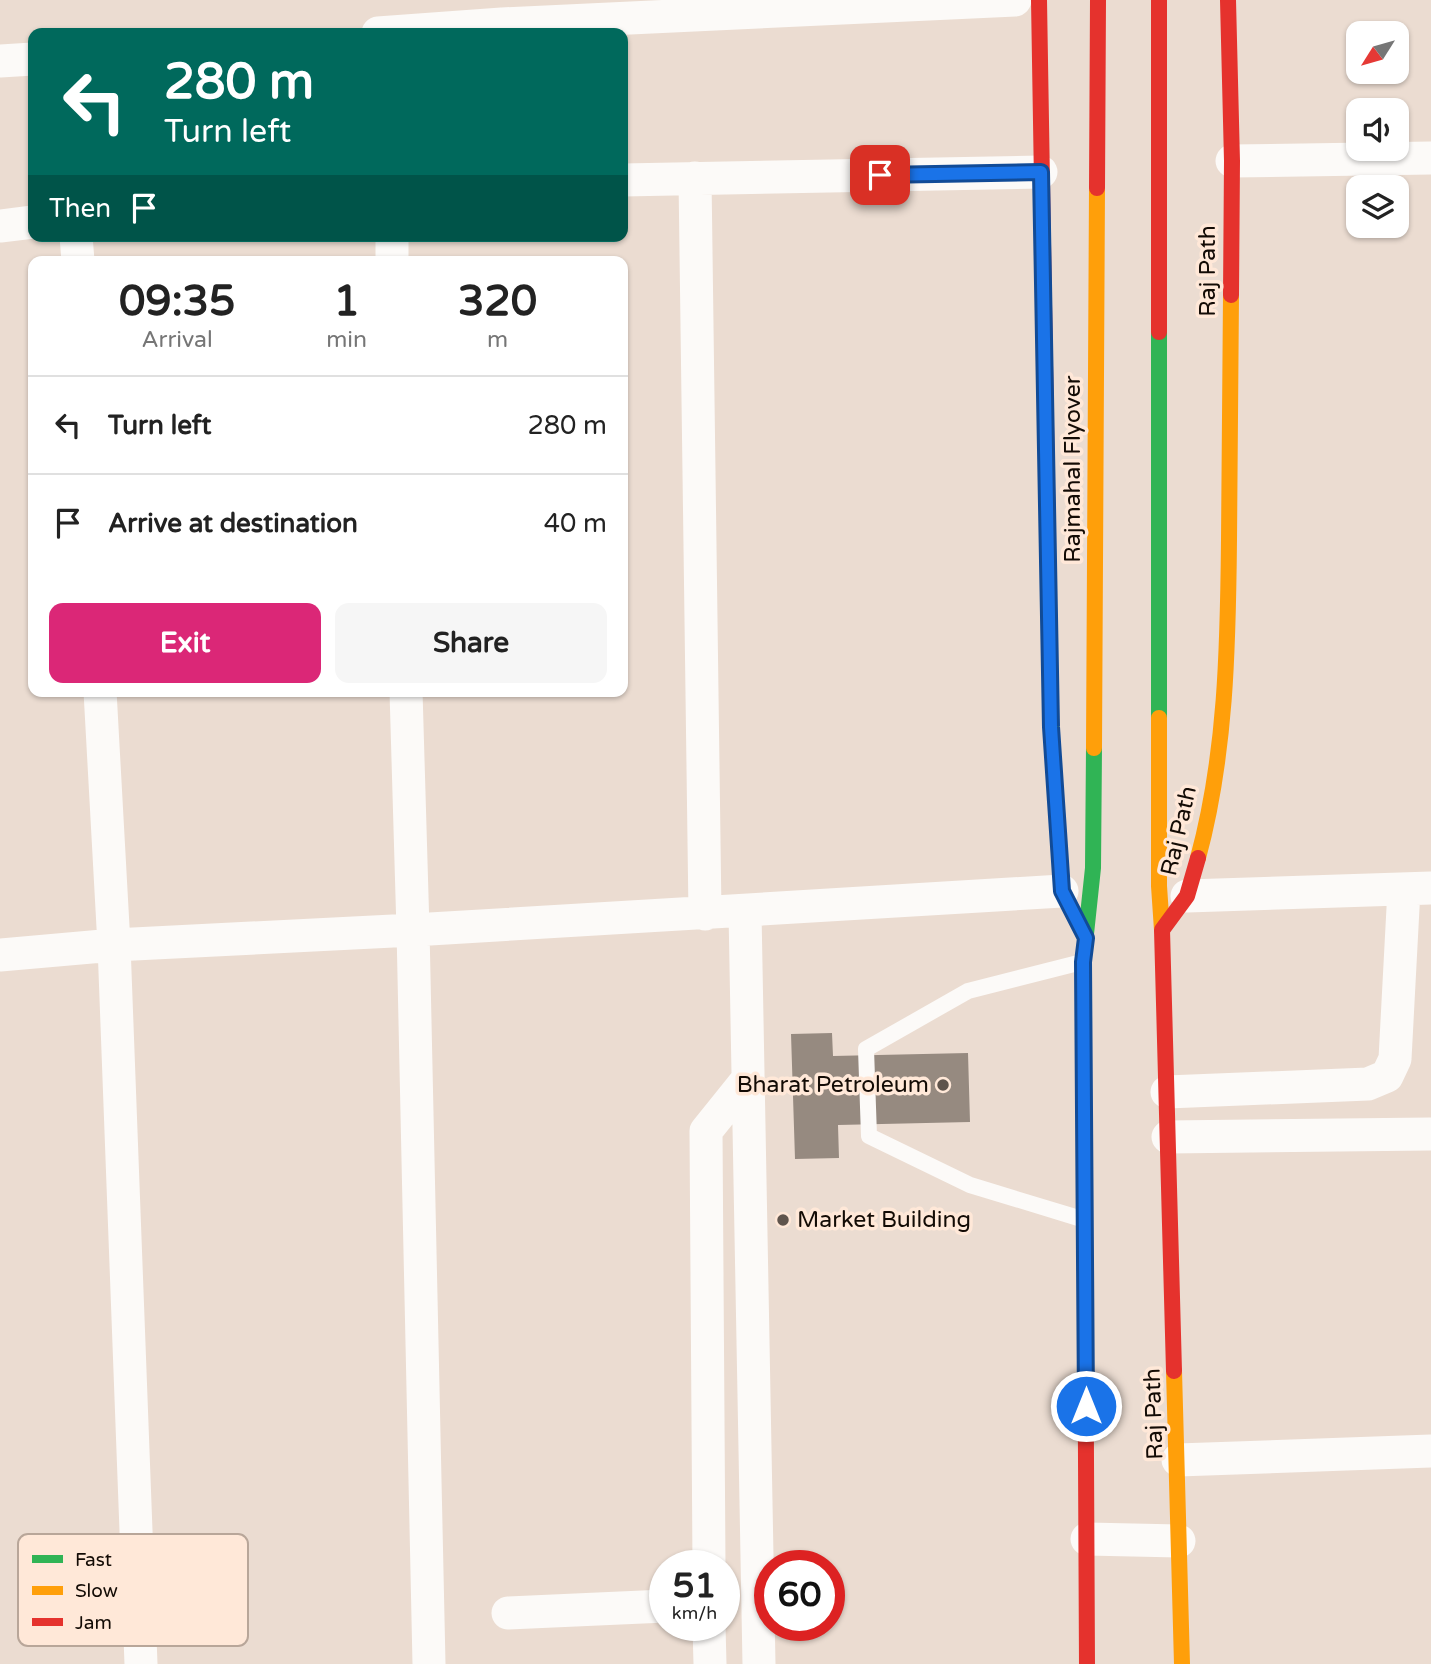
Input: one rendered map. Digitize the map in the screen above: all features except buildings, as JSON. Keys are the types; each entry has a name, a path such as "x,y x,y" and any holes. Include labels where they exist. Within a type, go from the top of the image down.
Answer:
{"main road":[{"path":"1039,0 1051,727 1062,891 1086,938 1083,962 1087,1664"},
{"name":"Rajmahal Flyover","path":"1086,938 1093,869 1098,0"},
{"path":"1159,0 1159,886 1162,930"},
{"name":"Raj Path","path":"1182,1664 1162,930 1187,896 1208,815 1219,748 1228,651 1232,161 1228,0"}],"street":[{"path":"422,28 502,19 1016,0"},
{"path":"0,61 28,59"},
{"path":"1232,161 1431,158"},
{"path":"628,180 1041,172"},
{"path":"695,178 705,914"},
{"path":"0,228 28,223"},
{"path":"0,228 28,228"},
{"path":"100,697 114,944 136,1534"},
{"path":"406,697 429,1664"},
{"path":"1167,1092 1368,1084 1387,1076 1395,1059 1418,889 1187,896"},
{"path":"0,955 114,944 745,912 1062,891"},
{"path":"745,912 759,1664"},
{"path":"709,1550 706,1130 747,1080"},
{"path":"1168,1137 1431,1134"},
{"path":"1178,1460 1431,1451"},
{"path":"1087,1539 1180,1541"},
{"path":"508,1613 649,1607"},
{"path":"709,1641 710,1664"},
{"path":"140,1646 141,1664"}],"lane":[{"path":"1083,962 968,991 866,1049 869,1136 970,1185 1085,1220"}],"traffic: fast":[{"path":"1159,332 1159,718"},
{"path":"1048,548 1051,727 1062,891 1086,938"},
{"path":"1085,1255 1083,962 1093,868 1094,748"}],"traffic: slow":[{"path":"1094,748 1097,188"},
{"path":"1198,858 1215,780 1224,700 1229,580 1231,295"},
{"path":"1159,718 1159,886 1162,930"},
{"path":"1174,1371 1182,1664"}],"traffic: jam":[{"path":"1039,0 1048,548"},
{"path":"1097,188 1098,0"},
{"path":"1159,0 1159,332"},
{"path":"1228,0 1232,161 1231,295"},
{"path":"1174,1371 1162,930 1187,896 1198,858"},
{"path":"1085,1255 1087,1664"}],"place":[{"name":"Bharat Petroleum","path":"943,1085"},
{"name":"Market Building","path":"783,1220"}],"route":[{"path":"880,175 1041,172 1051,727 1062,891 1086,938 1083,962 1086,1406"}]}
